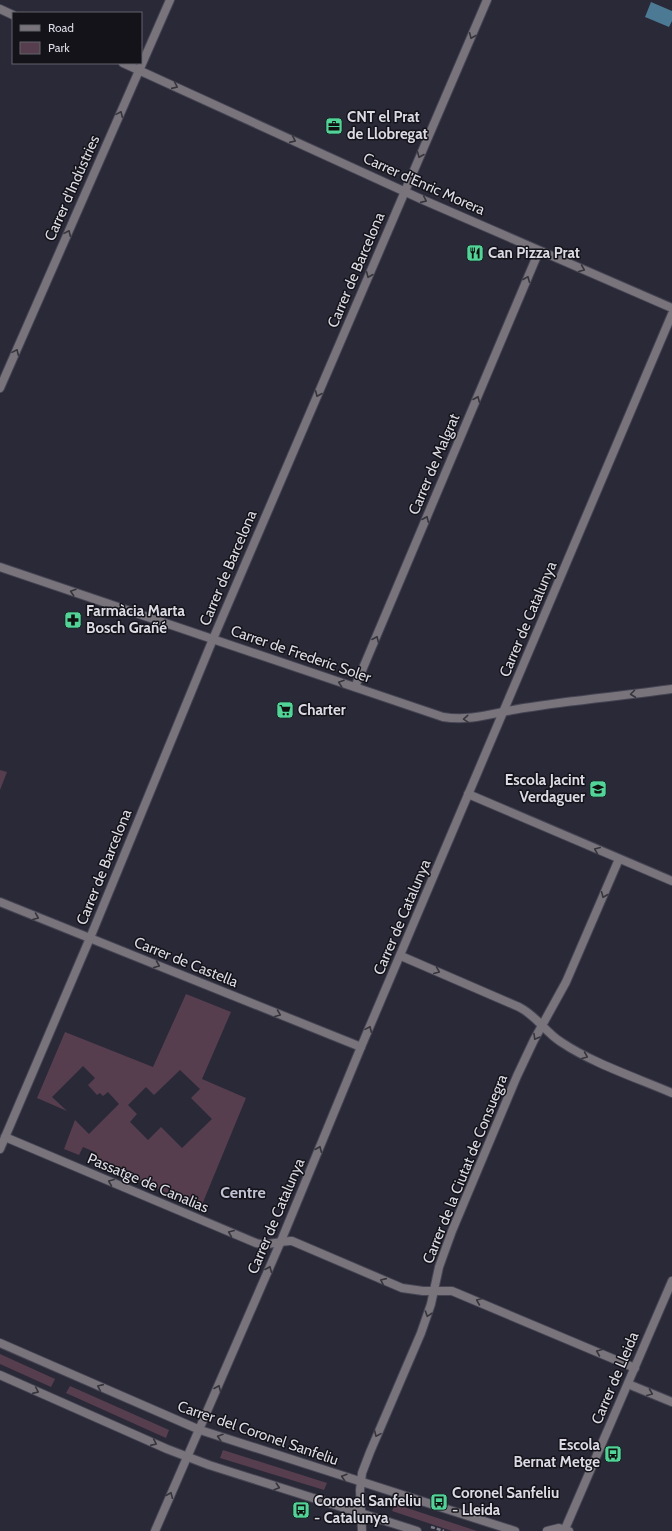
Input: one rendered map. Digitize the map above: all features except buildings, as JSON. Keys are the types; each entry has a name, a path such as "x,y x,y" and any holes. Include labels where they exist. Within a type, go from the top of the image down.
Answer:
{"street":[{"name":"Carrer d'Indústries","path":"142,63 170,0"},
{"name":"Carrer de Barcelona","path":"0,1149 90,938 213,639 487,0"},
{"path":"0,9 12,15"},
{"name":"Carrer d'Enric Morera","path":"125,64 539,251 672,308"},
{"name":"Carrer d'Indústries","path":"0,388 142,64"},
{"name":"Carrer de Malgrat","path":"355,688 539,251"},
{"name":"Carrer de Catalunya","path":"155,1531 281,1241 361,1047 401,956 468,794 672,314"},
{"name":"Carrer de Frederic Soler","path":"0,567 443,717 468,719 504,712 672,690"},
{"path":"468,794 672,881"},
{"name":"Carrer de la Ciutat de Consuegra","path":"362,1531 360,1498 361,1482 370,1452 421,1333 434,1290 439,1267 452,1231 517,1076 566,982 619,859"},
{"name":"Carrer de Castella","path":"0,902 361,1047"},
{"path":"401,956 527,1010 559,1042 575,1051 672,1093"},
{"name":"Passatge de Canalias","path":"5,1137 256,1243 266,1244 281,1241 292,1241 402,1288 417,1291 452,1291 635,1368"},
{"name":"Carrer de Lleida","path":"567,1530 672,1281"},
{"name":"Carrer del Coronel Sanfeliu","path":"0,1343 200,1430 515,1531"},
{"path":"0,1375 187,1457 417,1531"},
{"path":"628,1384 672,1402"},
{"path":"547,1531 559,1528 567,1530"}],"green space":[{"path":"0,770 7,772 0,790"},
{"path":"186,994 231,1012 202,1079 246,1098 201,1207 94,1162 97,1153 83,1147 79,1155 64,1149 75,1120 89,1134 119,1104 108,1092 103,1096 100,1093 97,1095 88,1085 95,1078 83,1066 52,1097 67,1111 37,1098 65,1032 153,1067","holes":["180,1070 200,1089 191,1098 212,1119 182,1148 161,1127 148,1140 130,1122 137,1114 128,1105 146,1087 154,1095"]},
{"path":"0,1354 55,1379 51,1387 0,1364"},
{"path":"70,1386 169,1430 166,1438 66,1393"},
{"path":"223,1450 327,1483 324,1490 220,1458"},
{"path":"395,1504 477,1531 452,1531 392,1511"}],"water":[{"path":"651,2 672,11 672,21 669,27 645,17"}],"place":[{"name":"CNT el Prat de Llobregat","path":"334,126"},
{"name":"Can Pizza Prat","path":"475,253"},
{"name":"Farmàcia Marta Bosch Grañé","path":"73,620"},
{"name":"Charter","path":"285,710"},
{"name":"Escola Jacint Verdaguer","path":"598,789"},
{"name":"Escola Bernat Metge","path":"613,1454"},
{"name":"Coronel Sanfeliu - Lleida","path":"439,1502"},
{"name":"Coronel Sanfeliu - Catalunya","path":"301,1510"}],"district":[{"name":"Centre","path":"243,1192"}]}
